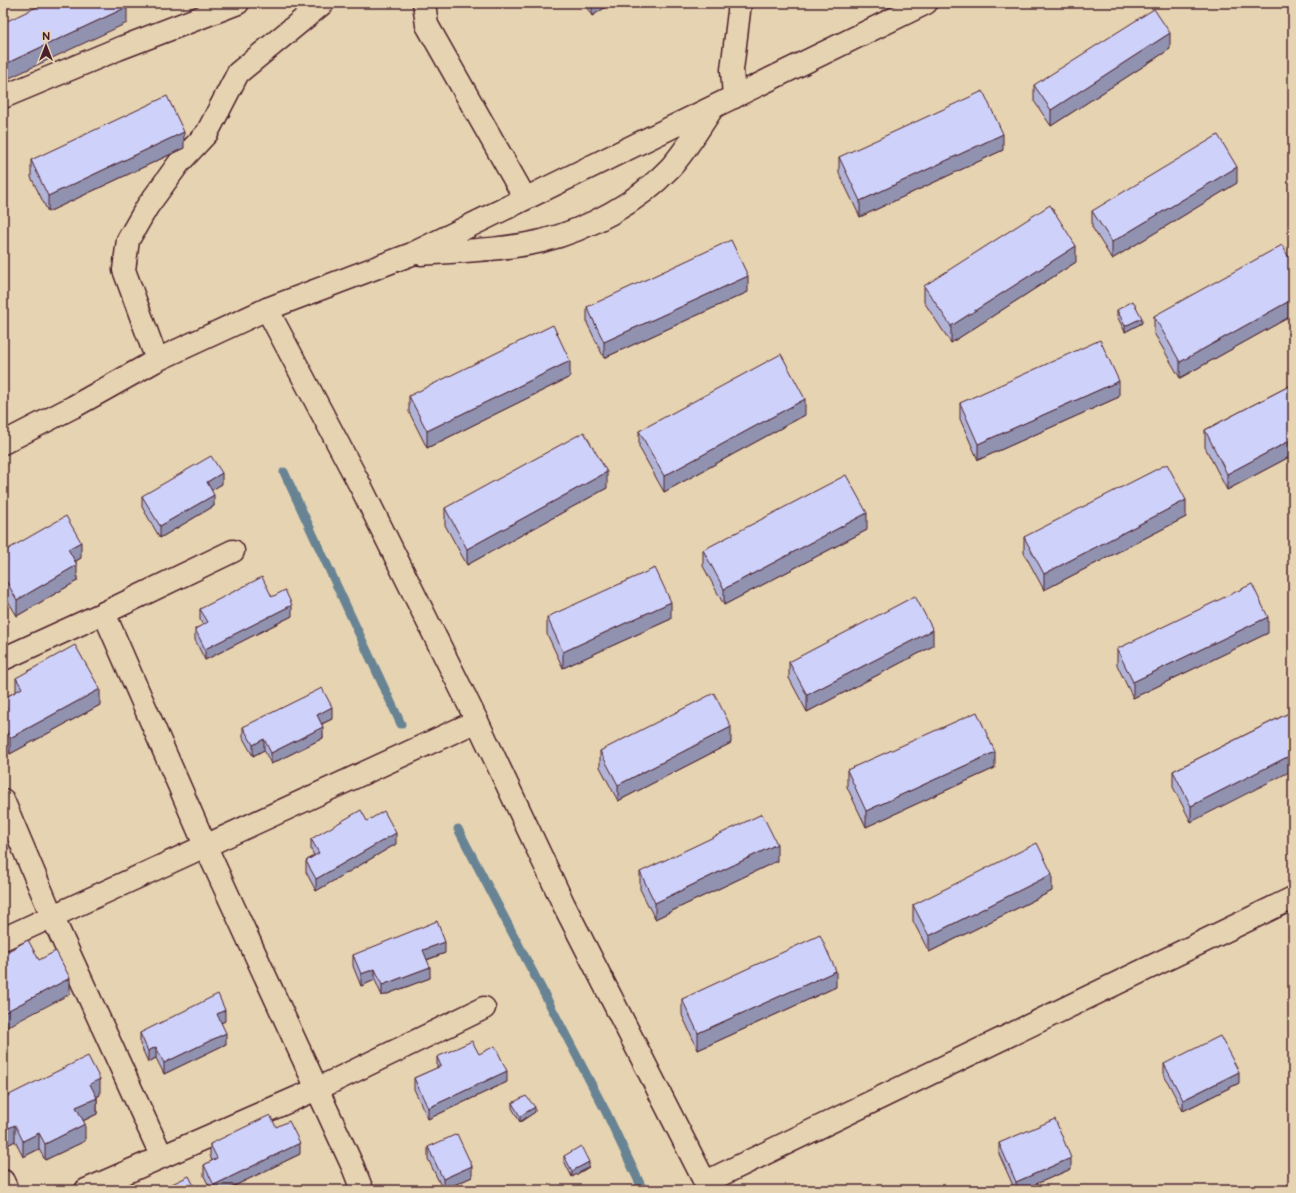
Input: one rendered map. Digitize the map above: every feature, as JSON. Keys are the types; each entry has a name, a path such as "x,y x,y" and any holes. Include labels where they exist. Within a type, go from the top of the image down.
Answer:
{"lane":[{"path":"3,97 118,49 238,3"},
{"path":"157,360 124,270 128,240 146,207 179,163 207,133 238,73 323,3"},
{"path":"424,3 427,26 525,198"},
{"path":"734,97 732,70 740,3"},
{"path":"3,443 74,407 157,360 267,309 412,254 926,3"},
{"path":"412,254 480,250 542,241 591,223 638,198 671,168 713,107"},
{"path":"267,309 361,487 477,720 564,905 707,1186 1293,898"},
{"path":"3,659 234,551"},
{"path":"104,613 205,845 362,1190"},
{"path":"3,939 477,720"},
{"path":"3,800 52,916 162,1157"},
{"path":"86,1190 317,1089 484,1008"},
{"path":"3,1181 7,1190"}],"building":[{"path":"45,3 125,3 127,7 3,65 3,23"},
{"path":"1154,9 1170,33 1051,110 1034,85"},
{"path":"983,91 1003,134 860,201 839,157"},
{"path":"167,96 184,132 48,196 31,160"},
{"path":"1218,135 1237,167 1112,242 1092,211"},
{"path":"1050,205 1076,246 951,326 924,286"},
{"path":"731,240 748,276 604,342 587,307"},
{"path":"1282,245 1293,265 1293,299 1180,362 1154,316"},
{"path":"1133,301 1142,318 1125,326 1117,310"},
{"path":"553,325 570,361 427,431 409,396"},
{"path":"1100,340 1119,381 978,444 960,403"},
{"path":"781,354 805,399 664,476 639,431"},
{"path":"1293,384 1293,439 1227,474 1205,430"},
{"path":"584,432 607,472 467,549 445,508"},
{"path":"211,456 222,473 207,482 214,495 160,526 142,496"},
{"path":"1167,464 1186,500 1044,574 1024,537"},
{"path":"846,475 867,513 724,589 703,550"},
{"path":"66,516 81,542 68,549 77,565 17,600 5,579 3,581 3,552"},
{"path":"1293,559 1293,568 1290,561"},
{"path":"655,568 671,602 563,652 547,617"},
{"path":"262,577 272,597 285,590 292,605 205,649 195,629 208,622 200,609"},
{"path":"1252,584 1268,617 1133,682 1117,649"},
{"path":"915,596 933,630 807,695 789,662"},
{"path":"75,645 100,689 10,738 3,725 3,711 7,709 3,699 22,688 16,678"},
{"path":"322,688 332,707 317,715 323,727 271,753 264,739 253,745 243,727"},
{"path":"714,693 731,727 618,785 600,751"},
{"path":"1293,711 1293,754 1191,806 1173,771"},
{"path":"977,712 995,752 866,811 847,770"},
{"path":"361,810 367,821 384,811 396,833 316,879 306,861 319,853 311,839"},
{"path":"762,814 777,844 655,903 640,872"},
{"path":"1037,843 1052,874 929,936 913,905"},
{"path":"437,921 445,942 423,950 430,967 382,985 375,969 361,974 353,955"},
{"path":"820,935 836,971 698,1033 682,999"},
{"path":"28,940 39,960 56,951 70,978 3,1013 3,954"},
{"path":"218,994 225,1010 217,1014 226,1033 164,1063 156,1047 148,1051 140,1033"},
{"path":"1220,1036 1239,1072 1183,1100 1164,1064"},
{"path":"472,1041 479,1054 495,1046 507,1071 428,1108 414,1078 441,1066 437,1057"},
{"path":"88,1056 100,1079 90,1084 97,1098 76,1107 85,1124 45,1144 39,1133 23,1141 15,1125 6,1129 3,1122 3,1108 7,1106 3,1098"},
{"path":"526,1096 535,1107 520,1116 512,1103"},
{"path":"270,1115 276,1127 289,1121 300,1143 214,1185 204,1165 217,1158 210,1144"},
{"path":"1055,1119 1071,1158 1016,1182 999,1143"},
{"path":"457,1134 472,1166 443,1179 428,1147"},
{"path":"581,1146 589,1162 572,1171 564,1156"},
{"path":"189,1176 196,1190 159,1190"},
{"path":"472,1185 474,1190 462,1190"},
{"path":"207,1186 208,1190 199,1190"},
{"path":"1293,1186 1293,1190 1284,1190"}],"waterway":[{"path":"284,472 401,724"},
{"path":"458,829 606,1112 643,1190"}]}
